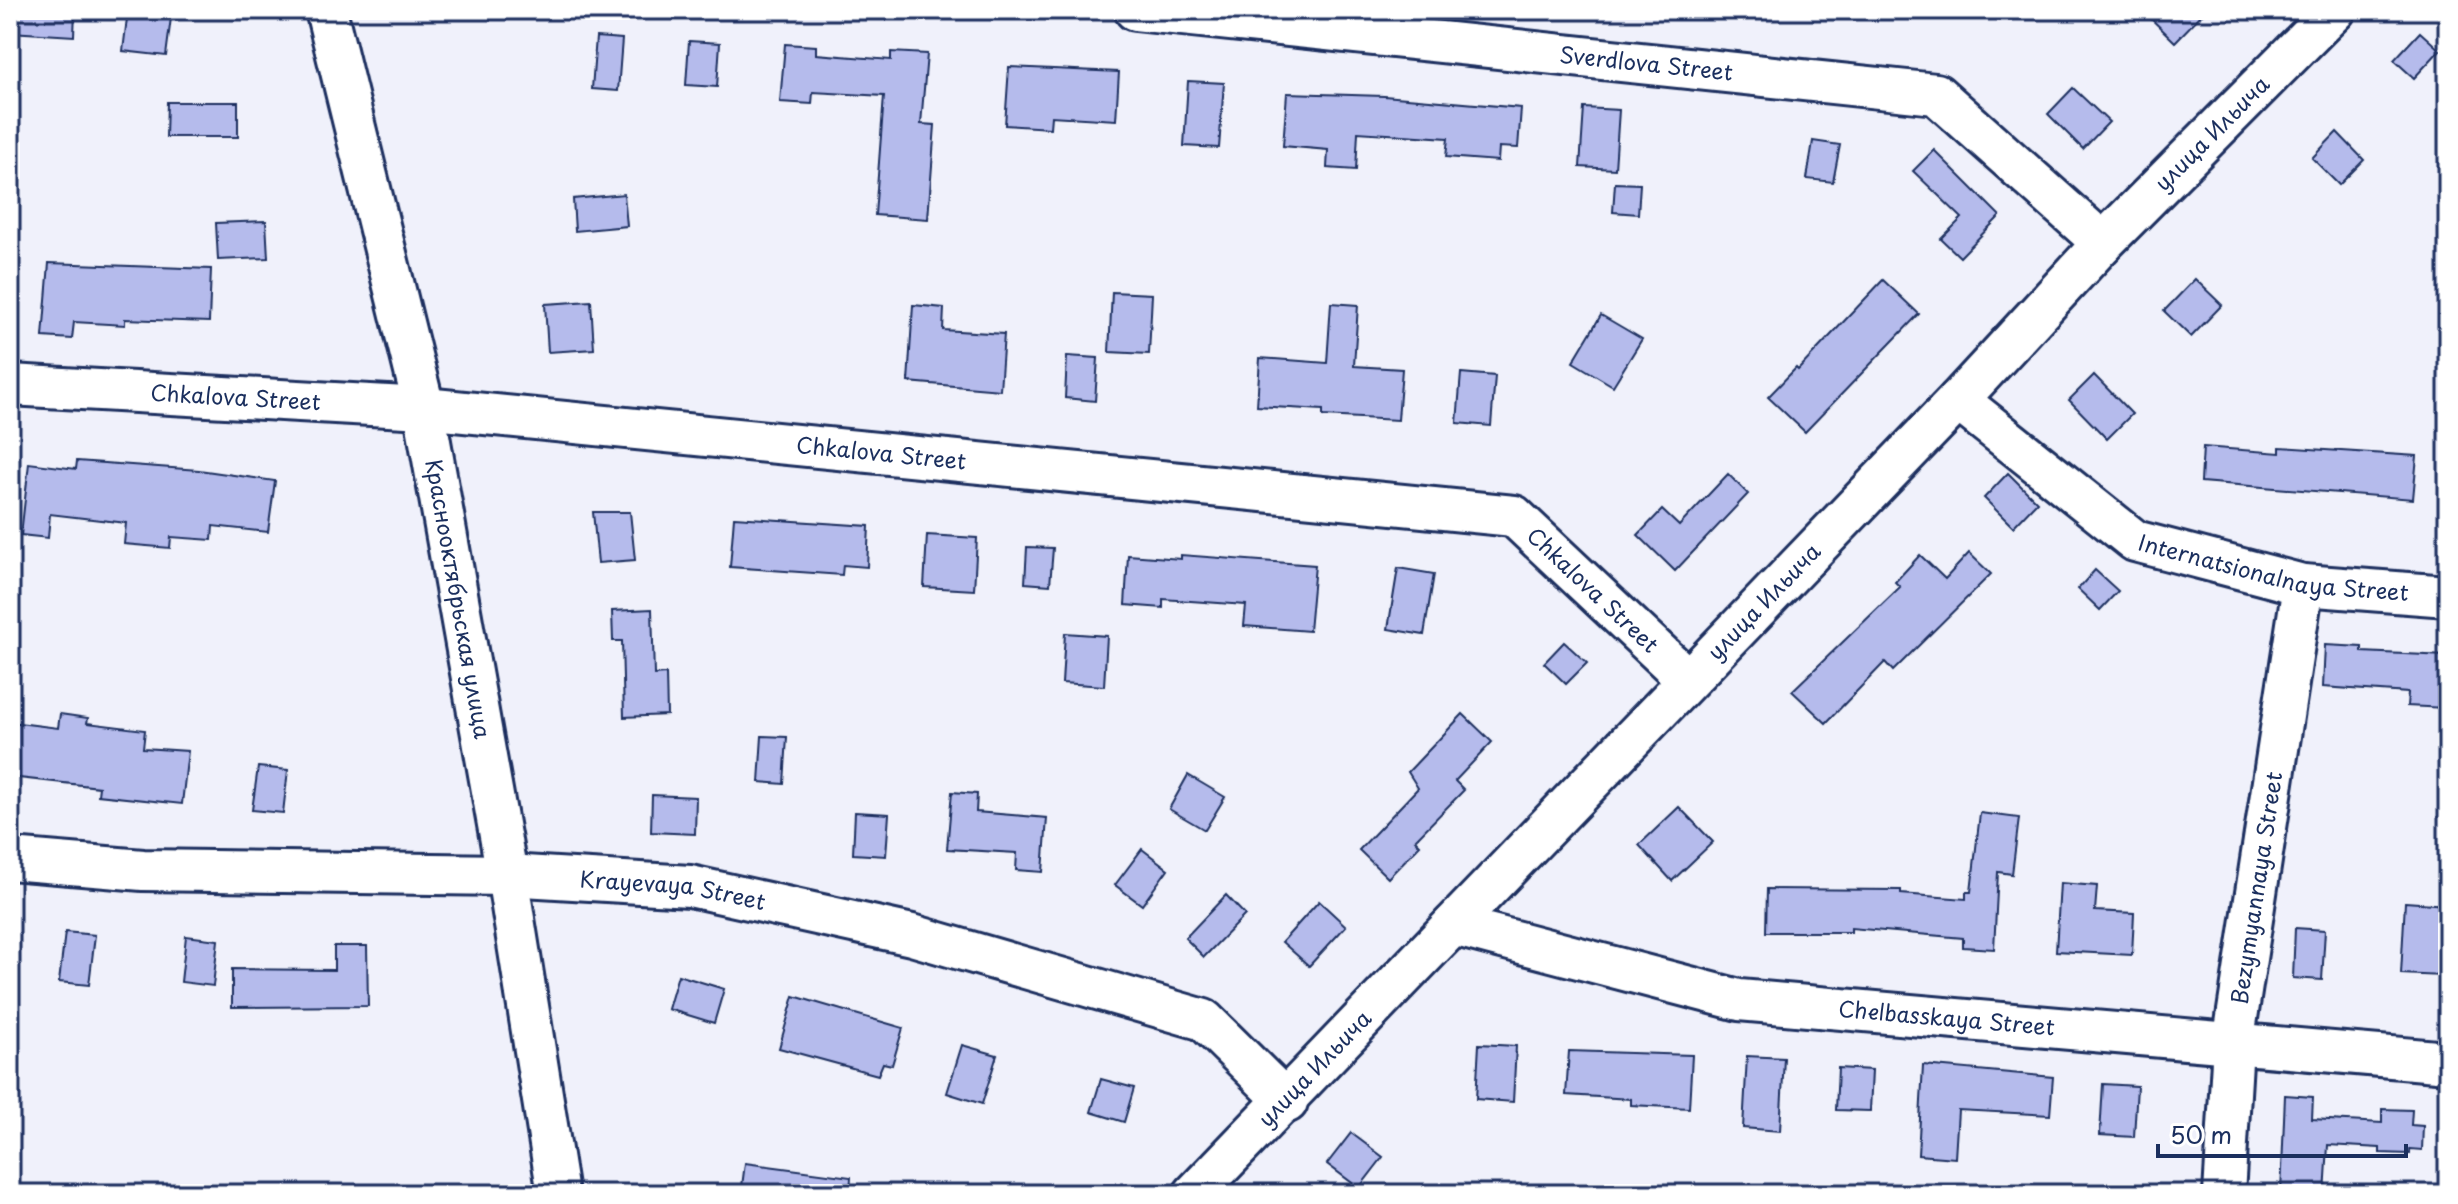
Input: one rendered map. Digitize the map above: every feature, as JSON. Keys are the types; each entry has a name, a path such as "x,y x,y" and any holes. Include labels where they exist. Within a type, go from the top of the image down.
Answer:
{"street":[{"name":"Краснооктябрьская улица","path":"326,10 424,408 507,875 558,1194"},
{"name":"Sverdlova Street","path":"1135,10 1936,94 2103,243"},
{"name":"улица Ильича","path":"1194,1194 1287,1102 1687,679 1958,400 2103,243 2335,10"},
{"name":"Chkalova Street","path":"10,385 424,408 1514,516 1687,679"},
{"name":"Internatsionalnaya Street","path":"1958,400 2135,541 2303,585 2448,596"},
{"name":"Bezymyannaya Street","path":"2224,1194 2233,1044 2303,585"},
{"name":"Krayevaya Street","path":"10,859 143,870 507,875 690,886 912,935 1204,1020 1287,1102"},
{"name":"Chelbasskaya Street","path":"1453,925 1739,1000 2448,1062"}],"building":[{"path":"10,10 75,10 74,36 10,32"},
{"path":"128,10 172,10 166,56 123,51"},
{"path":"2142,10 2206,10 2175,42"},
{"path":"2420,32 2440,50 2414,78 2394,60"},
{"path":"596,37 622,39 618,91 592,89"},
{"path":"689,41 720,43 717,87 686,85"},
{"path":"785,44 816,46 816,54 891,60 891,52 927,54 921,124 935,125 928,219 875,215 884,96 813,92 812,104 780,102"},
{"path":"1009,67 1119,72 1116,120 1051,116 1050,128 1005,125"},
{"path":"1188,81 1224,83 1219,148 1184,146"},
{"path":"2073,88 2109,122 2083,149 2048,114"},
{"path":"1287,93 1384,96 1521,108 1518,148 1499,147 1498,161 1446,157 1448,138 1358,132 1356,170 1327,168 1328,150 1283,146"},
{"path":"167,102 238,102 238,137 166,137"},
{"path":"1584,108 1619,110 1615,169 1580,167"},
{"path":"2337,132 2364,160 2339,185 2312,158"},
{"path":"1813,141 1840,145 1833,182 1807,179"},
{"path":"1934,150 2000,216 1960,257 1941,239 1962,218 1913,171"},
{"path":"1615,183 1640,184 1638,214 1613,212"},
{"path":"624,194 627,226 575,231 573,199"},
{"path":"266,221 268,258 218,260 216,223"},
{"path":"49,263 211,269 209,322 125,319 125,325 74,322 72,339 43,337"},
{"path":"2195,279 2222,305 2191,337 2164,311"},
{"path":"1883,280 1919,314 1805,432 1768,397 1796,368 1798,370"},
{"path":"1112,292 1152,294 1149,354 1109,352"},
{"path":"591,301 594,349 548,352 545,304"},
{"path":"1331,303 1358,305 1354,366 1402,369 1398,420 1323,416 1323,410 1257,406 1260,358 1327,363"},
{"path":"913,305 944,308 943,330 1004,334 1000,390 908,382"},
{"path":"1601,315 1642,339 1613,386 1573,362"},
{"path":"1067,356 1098,358 1095,401 1065,398"},
{"path":"1461,373 1495,376 1491,426 1457,423"},
{"path":"2094,375 2132,414 2107,439 2069,400"},
{"path":"2203,447 2280,453 2280,447 2417,456 2413,499 2201,482"},
{"path":"77,461 199,470 275,481 268,532 213,526 212,540 171,537 170,548 124,544 126,523 50,514 48,538 21,535 29,463 76,469"},
{"path":"2008,473 2037,502 2013,527 1984,498"},
{"path":"1728,474 1748,494 1675,571 1638,535 1662,510 1679,526"},
{"path":"593,512 630,512 635,560 598,563"},
{"path":"734,517 869,526 867,567 843,565 842,575 730,567"},
{"path":"927,535 977,538 974,590 924,587"},
{"path":"1027,547 1053,548 1050,585 1025,583"},
{"path":"1969,553 1991,574 1893,671 1885,662 1826,723 1792,691 1900,587 1895,582 1920,555 1945,579"},
{"path":"1128,555 1181,559 1181,555 1315,565 1309,631 1244,626 1246,605 1163,599 1163,608 1125,605"},
{"path":"1398,568 1434,574 1424,635 1388,629"},
{"path":"2095,570 2118,591 2100,610 2078,589"},
{"path":"652,609 654,675 666,674 667,715 624,717 622,641 613,641 612,611"},
{"path":"1065,633 1107,636 1104,686 1062,683"},
{"path":"1564,642 1587,663 1566,684 1544,663"},
{"path":"2325,645 2362,647 2362,652 2447,656 2445,708 2407,706 2408,693 2323,687"},
{"path":"60,714 88,718 87,723 145,730 143,748 188,751 182,804 98,795 99,787 10,777 10,722 58,728"},
{"path":"1463,714 1492,742 1455,781 1464,790 1415,840 1420,845 1388,878 1359,850 1418,788 1408,772"},
{"path":"762,736 787,737 784,784 759,782"},
{"path":"258,767 288,770 283,813 252,810"},
{"path":"1188,775 1225,797 1205,830 1169,809"},
{"path":"952,792 977,794 976,812 1047,818 1043,872 1016,870 1017,853 947,849"},
{"path":"652,795 696,797 695,834 651,832"},
{"path":"1679,807 1713,842 1672,881 1639,845"},
{"path":"855,812 889,814 886,856 853,854"},
{"path":"1980,813 2019,818 2012,874 1998,872 1994,949 1963,947 1963,938 1851,928 1851,932 1766,932 1767,889 1901,890 1901,894 1966,899 1966,892 1971,892"},
{"path":"1142,849 1168,869 1142,905 1115,885"},
{"path":"2060,883 2097,886 2095,911 2134,913 2132,955 2056,951"},
{"path":"1226,895 1245,915 1204,957 1185,938"},
{"path":"1319,901 1346,926 1309,966 1282,942"},
{"path":"2405,902 2447,905 2442,976 2401,974"},
{"path":"2295,928 2325,930 2322,980 2293,978"},
{"path":"65,932 95,935 89,985 59,982"},
{"path":"186,936 218,940 213,986 181,982"},
{"path":"334,946 367,946 368,1006 232,1007 232,969 334,970"},
{"path":"678,975 724,989 714,1023 668,1009"},
{"path":"794,996 903,1028 892,1065 883,1063 878,1075 779,1048"},
{"path":"1479,1044 1516,1046 1513,1102 1476,1099"},
{"path":"962,1045 997,1055 982,1104 947,1093"},
{"path":"1569,1051 1692,1055 1689,1108 1631,1105 1631,1099 1566,1095"},
{"path":"1747,1056 1784,1058 1780,1131 1743,1128"},
{"path":"1923,1065 2053,1077 2050,1115 1958,1110 1955,1158 1918,1155"},
{"path":"1838,1068 1872,1070 1870,1111 1836,1110"},
{"path":"1101,1079 1134,1088 1124,1122 1091,1112"},
{"path":"2103,1084 2137,1086 2134,1137 2100,1135"},
{"path":"2285,1095 2313,1097 2312,1119 2382,1123 2382,1109 2412,1110 2411,1125 2423,1126 2422,1150 2410,1149 2410,1154 2380,1153 2380,1148 2328,1145 2325,1194 2281,1194"},
{"path":"1351,1133 1383,1157 1359,1188 1327,1164"},
{"path":"745,1163 851,1177 850,1194 741,1194"}]}
